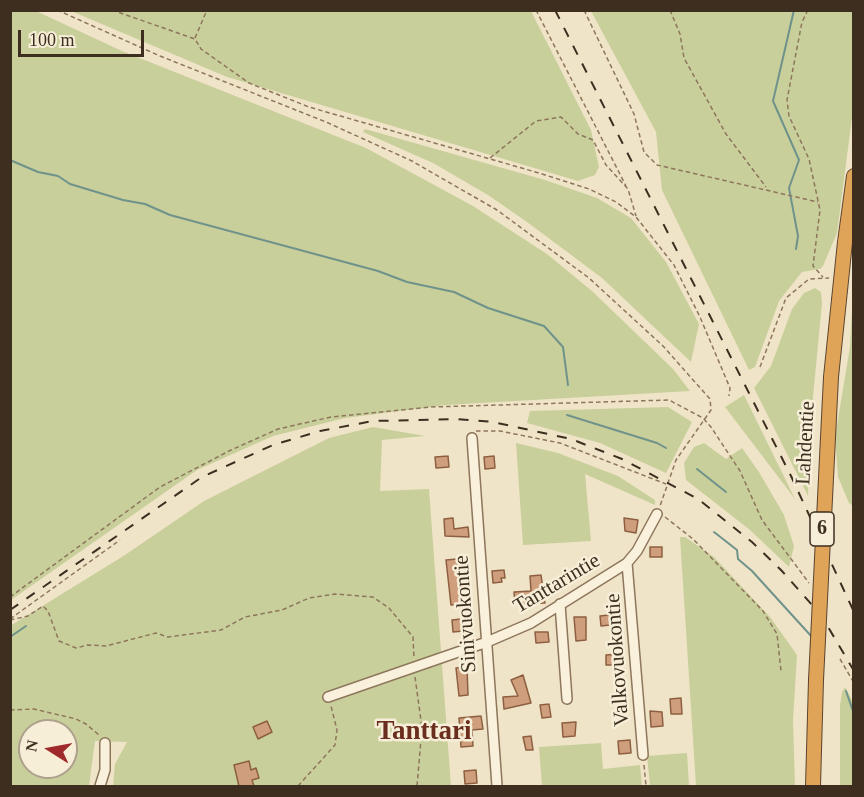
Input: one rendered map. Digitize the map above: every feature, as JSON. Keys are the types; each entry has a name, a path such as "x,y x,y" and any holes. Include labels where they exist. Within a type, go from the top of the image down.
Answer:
{"highway":[{"name":"Lahdentie","path":"813,786 831,377 854,176"}],"street":[{"name":"Sinivuokontie","path":"472,438 497,786"},
{"name":"Tanttarintie","path":"328,697 487,642 531,623 627,563 638,551 657,514"},
{"name":"Valkovuokontie","path":"627,563 643,755"},
{"path":"560,603 567,699"},
{"path":"100,786 105,770 105,743"}],"path":[{"path":"57,10 160,56 326,122 412,161 459,187 538,238 597,285 663,346 711,399 711,410 703,418 676,460 657,514 669,519 693,539 763,611 777,634 781,671"},
{"path":"112,10 195,39 201,49 249,83 298,103 370,127 490,158 589,189 616,202 636,217 674,265 700,317 730,388 729,396"},
{"path":"195,39 207,10"},
{"path":"536,10 616,161 628,189 636,217"},
{"path":"584,10 634,114 644,152 657,165 818,202"},
{"path":"670,10 680,34 684,58 726,134 767,189"},
{"path":"760,368 786,297 809,279 823,277 813,266 820,210 809,159 789,116 787,100 802,22 808,10"},
{"path":"490,158 536,121 561,117 578,134 593,140 606,165 628,189"},
{"path":"10,597 160,488 231,450 278,429 331,417 431,407 669,400 703,418 724,445 740,471 762,520 814,589"},
{"path":"472,438 474,432 488,429 560,443 667,484"},
{"path":"10,620 120,540"},
{"path":"10,620 28,616 42,606 48,610 59,641 76,648 88,645 106,646 156,633 168,637 221,630 245,617 282,610 309,598 335,594 373,597 389,608 413,637 414,666 422,728 417,786"},
{"path":"840,659 854,683"},
{"path":"298,786 331,752 338,737 328,697"},
{"path":"10,710 34,709 76,719 96,731 105,743"},
{"path":"643,755 646,786"}],"green space":[{"path":"11,10 36,11 122,51 366,148 473,206 547,254 592,291 673,369 690,391 446,405 345,418 273,436 197,470 11,600"},
{"path":"71,11 531,11 591,130 599,167 595,175 578,181 227,77"},
{"path":"591,11 853,11 853,110 837,233 823,266 820,269 802,272 779,301 755,367 749,370 662,190 656,132"},
{"path":"365,129 545,180 597,198 631,218 666,262 699,324 691,362 602,278 527,222 488,195 433,163 363,132"},
{"path":"815,288 821,292 822,303 811,418 808,496 754,388 771,366 792,309 804,293"},
{"path":"853,290 853,506 849,503 838,477 835,437 850,347"},
{"path":"744,395 795,499 725,407"},
{"path":"668,407 692,422 666,473 600,443 527,423 530,411"},
{"path":"373,427 425,436 382,440 380,491 429,489 451,786 113,786 115,764 127,742 95,741 89,786 11,786 10,626 125,555 204,501 329,438"},
{"path":"516,443 558,453 618,476 655,500 655,505 585,474 591,541 523,545"},
{"path":"704,443 726,459 742,448 759,472 784,515 794,546 789,567 750,530 686,480 684,463 694,447"},
{"path":"680,537 685,537 714,557 770,617 797,655 793,721 795,786 696,786"},
{"path":"845,687 853,702 853,786 840,786 840,705"},
{"path":"601,743 603,769 640,765 642,786 542,786 539,747"},
{"path":"687,753 689,786 650,786 647,756"}],"building":[{"path":"448,456 449,467 436,468 435,457"},
{"path":"494,456 495,468 485,469 484,457"},
{"path":"453,518 454,529 468,527 469,537 445,536 444,519"},
{"path":"624,518 638,520 636,533 625,531"},
{"path":"650,547 662,547 662,557 650,557"},
{"path":"457,559 460,604 451,605 446,560"},
{"path":"504,570 505,578 501,578 502,582 493,583 492,571"},
{"path":"541,575 545,603 515,604 514,592 531,591 530,576"},
{"path":"617,614 619,624 601,626 600,616"},
{"path":"574,617 586,617 586,640 576,641"},
{"path":"461,619 463,631 453,632 452,620"},
{"path":"535,632 548,632 549,642 536,643"},
{"path":"618,654 619,665 606,665 606,655"},
{"path":"467,667 468,695 459,696 456,668"},
{"path":"523,675 531,703 504,709 503,697 518,696 511,680"},
{"path":"681,698 682,714 671,714 670,699"},
{"path":"549,704 551,717 542,718 540,705"},
{"path":"650,711 662,712 663,726 651,727"},
{"path":"481,716 483,729 472,730 473,746 461,747 459,718"},
{"path":"267,721 272,732 258,739 253,727"},
{"path":"576,722 575,736 563,737 562,723"},
{"path":"531,736 533,750 526,750 523,737"},
{"path":"630,740 631,753 619,754 618,741"},
{"path":"249,761 251,770 256,768 259,778 252,780 254,786 239,786 234,765"},
{"path":"476,770 477,783 465,784 464,771"}],"waterway":[{"path":"794,10 773,101 799,160 789,188 798,236 796,249"},
{"path":"10,160 38,172 58,176 70,184 123,200 145,204 170,215 378,271 407,282 454,292 488,308 544,326 563,347 568,385"},
{"path":"567,415 657,443 666,448"},
{"path":"697,469 726,492"},
{"path":"714,532 737,550 738,559 752,571 812,637"},
{"path":"10,637 26,626"},
{"path":"846,691 854,714"}],"railway":[{"path":"555,10 791,476 854,612"},
{"path":"10,610 202,477 273,445 320,431 373,421 457,419 493,422 571,439 622,459 698,499 752,542 781,570 821,615 854,671"}],"district":[{"name":"Tanttari","path":"424,732"}]}
